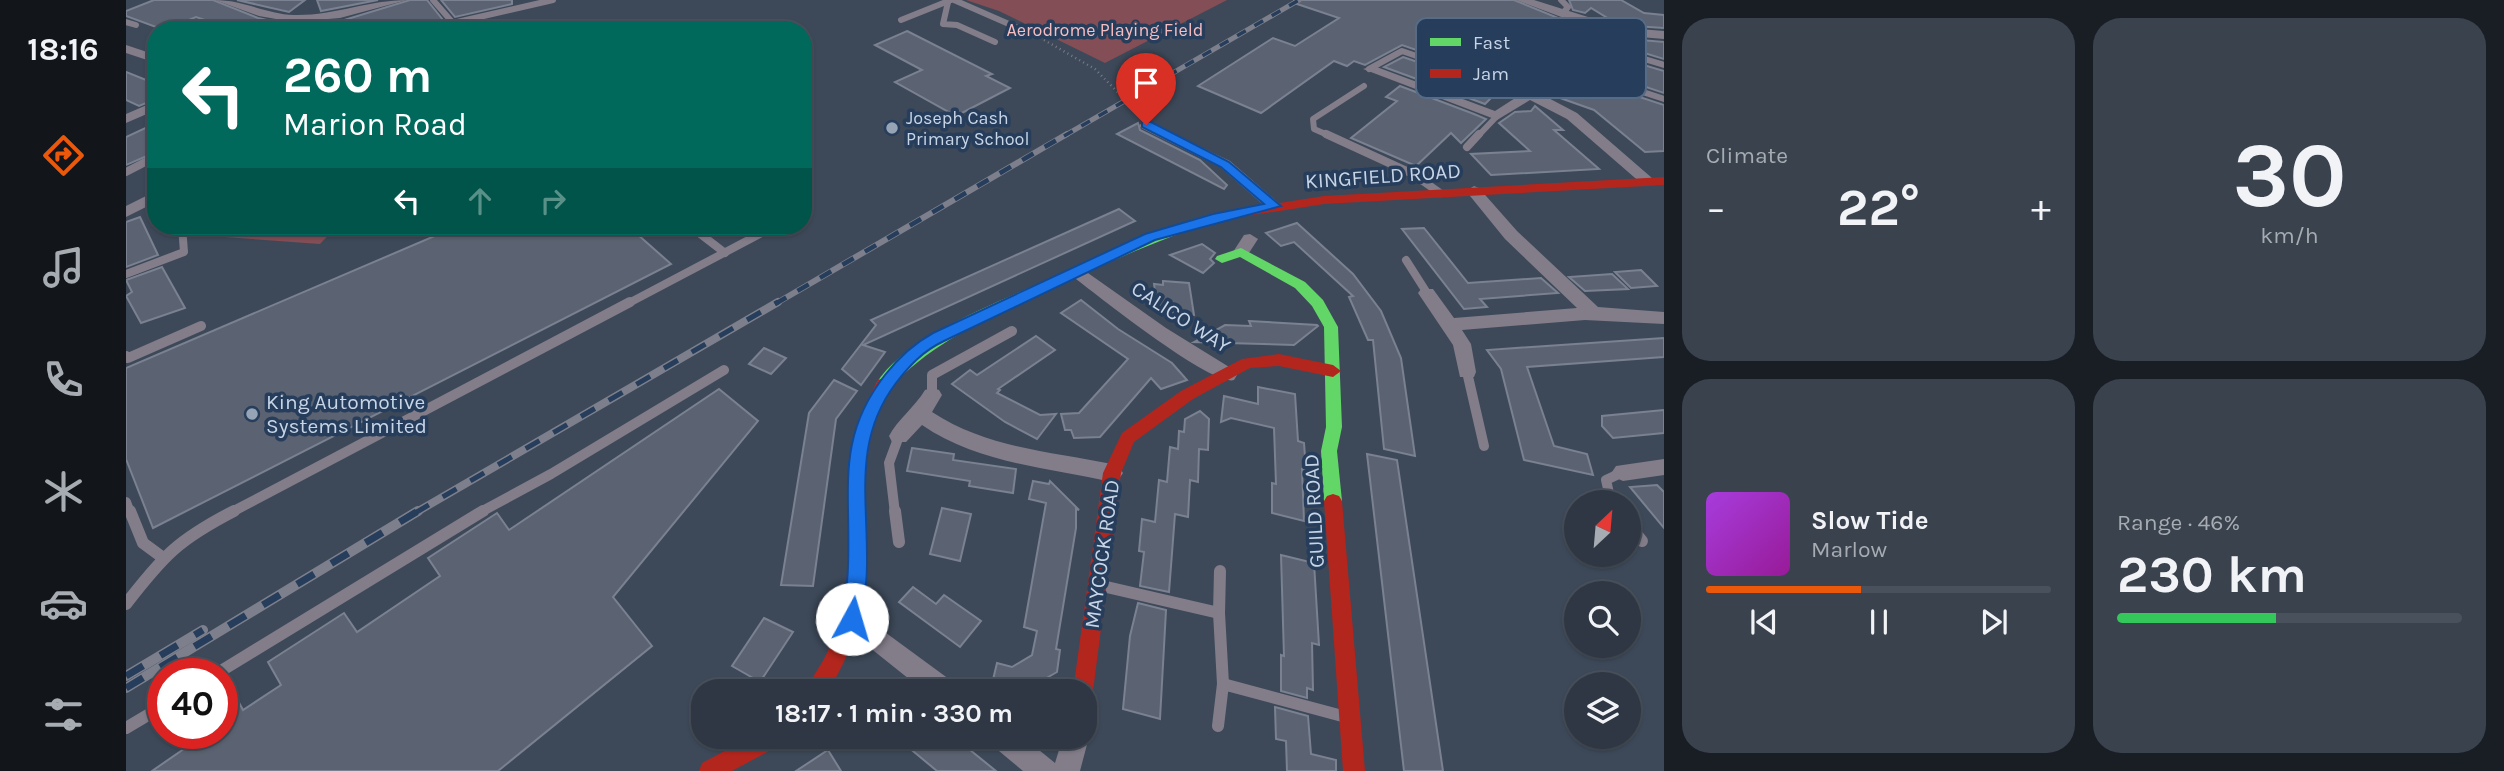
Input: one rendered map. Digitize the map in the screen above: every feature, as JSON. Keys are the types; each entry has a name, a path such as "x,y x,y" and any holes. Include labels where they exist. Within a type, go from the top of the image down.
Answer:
{"street":[{"path":"221,0 270,16 295,18 326,16 401,0"},
{"path":"1521,0 1562,6 1582,18"},
{"path":"291,21 295,18"},
{"path":"1646,33 1664,35"},
{"path":"126,49 147,56"},
{"path":"1368,69 1416,86"},
{"path":"1448,98 1497,116 1524,98"},
{"path":"1536,98 1572,117 1647,181"},
{"path":"127,117 147,109"},
{"path":"1146,125 1225,164 1274,206"},
{"name":"KINGFIELD ROAD","path":"823,679 845,643 852,619 858,568 857,456 871,404 903,363 922,346 1150,237 1183,226 1305,201 1664,181"},
{"path":"1474,191 1511,235 1594,314"},
{"path":"129,208 147,200"},
{"name":"GUILD ROAD","path":"1222,259 1245,245 1318,303 1331,327 1334,427 1329,451 1354,771"},
{"name":"CALICO WAY","path":"1077,272 1160,333 1227,375"},
{"path":"1427,293 1462,344 1466,372"},
{"path":"1451,325 1594,314 1664,318"},
{"name":"MAYCOCK ROAD","path":"1085,679 1112,473 1130,435 1188,396 1247,363 1278,359 1333,371"},
{"path":"899,436 920,414 932,395"},
{"path":"920,414 975,445 1034,461 1066,461 1112,473"},
{"path":"1623,472 1664,467"},
{"path":"852,619 929,679"},
{"path":"710,771 750,749"},
{"path":"1017,749 1045,771"},
{"path":"1066,771 1072,749"}],"lane":[{"path":"433,0 451,21"},
{"path":"462,21 553,0"},
{"path":"951,1 943,24 957,25 995,42"},
{"path":"901,20 951,1 1031,36"},
{"path":"126,22 136,25"},
{"path":"1368,69 1402,51 1416,56"},
{"path":"1646,60 1664,65"},
{"path":"1364,86 1313,119 1314,129 1413,174 1440,193"},
{"path":"1646,93 1664,99"},
{"path":"1467,147 1497,116"},
{"path":"126,172 147,161"},
{"path":"126,274 184,251 182,235"},
{"path":"702,235 725,253"},
{"path":"126,604 163,557 192,533 758,235"},
{"path":"1406,260 1427,293"},
{"path":"126,356 128,358 201,326"},
{"path":"932,395 932,375 1012,331"},
{"path":"238,661 477,514 551,474 724,370"},
{"path":"1466,372 1484,446"},
{"path":"899,436 889,463 899,542"},
{"path":"1608,490 1606,480 1623,472"},
{"path":"126,502 143,543 163,557"},
{"path":"1218,726 1223,684 1219,613 1220,571"},
{"path":"1098,585 1219,613"},
{"path":"1223,684 1350,718"},
{"path":"126,728 147,716"}],"path":[{"path":"1031,36 1096,69 1146,125"},
{"path":"1049,48 1055,46"}],"green space":[{"name":"Aerodrome Playing Field","path":"966,0 1227,0 1105,63 999,11"},
{"path":"226,235 328,235 320,244 224,237"}],"building":[{"path":"154,0 213,0 272,21 208,21 196,17 186,21 147,21 147,24 126,16 126,11"},
{"path":"237,0 305,0 289,12"},
{"path":"317,0 378,0 321,11"},
{"path":"410,0 427,0 443,20 440,21 341,21"},
{"path":"441,0 512,0 512,4 455,17"},
{"path":"1294,0 1514,0 1558,18 1416,18 1416,50 1402,45 1365,65 1354,61 1347,66 1334,61 1261,113 1198,86 1273,38 1295,46 1339,18 1294,3"},
{"path":"1569,0 1621,0 1644,13 1664,15 1664,28 1646,27 1646,18 1607,18 1591,8 1585,13 1573,10"},
{"path":"907,31 992,74 986,76 1010,88 956,116 895,82 922,70 875,45"},
{"path":"1646,40 1664,42 1664,59 1646,53"},
{"path":"1403,57 1416,61 1416,79 1384,67"},
{"path":"1646,66 1664,71 1664,93 1646,87"},
{"path":"126,72 147,80 147,103 139,106 126,100"},
{"path":"1400,86 1416,92 1416,98 1431,98 1486,119 1461,143 1451,133 1416,166 1351,138 1397,101 1386,97"},
{"path":"1469,98 1491,98 1485,104"},
{"path":"1560,98 1643,98 1664,105 1664,151 1645,152 1594,110"},
{"path":"1535,106 1563,130 1554,130 1599,169 1491,175 1471,154 1530,151 1499,123 1515,112 1531,111"},
{"path":"1138,123 1140,130 1200,160 1227,185 1224,189 1117,134"},
{"path":"147,127 147,156 126,165 126,137"},
{"path":"1119,209 1135,221 863,345 885,352 861,385 842,369 876,325 871,320"},
{"path":"140,217 158,255 126,267 126,222"},
{"path":"1297,223 1353,274 1381,311 1401,358 1415,456 1384,449 1373,340 1368,340 1349,297 1353,296 1294,242 1281,246 1266,233"},
{"path":"1424,228 1468,283 1541,278 1558,293 1480,299 1487,307 1464,309 1402,229"},
{"name":"King Automotive Systems Limited","path":"437,235 638,235 671,264 153,528 126,459 126,368"},
{"path":"1202,244 1215,253 1210,259 1214,263 1203,273 1170,255"},
{"path":"162,267 185,308 141,323 126,296 132,292 126,280"},
{"path":"1641,270 1657,286 1631,288 1615,272"},
{"path":"1612,274 1628,289 1585,291 1569,277"},
{"path":"1163,281 1189,283 1194,315 1164,312 1163,308 1157,307 1154,284 1163,285"},
{"path":"1081,300 1118,329 1172,363 1187,380 1161,389 1151,378 1100,437 1074,438 1071,430 1065,430 1061,414 1079,413 1128,359 1061,313"},
{"path":"1249,321 1318,326 1294,345 1194,342 1225,325 1251,326"},
{"path":"1036,336 1055,350 998,389 1000,390 997,393 1040,415 1056,414 1037,439 1005,422 952,384 970,370 977,375"},
{"path":"1664,338 1664,357 1527,367 1554,446 1587,454 1593,475 1524,460 1501,369 1487,350"},
{"path":"764,348 786,358 771,374 749,364"},
{"path":"834,380 857,391 836,419 813,586 781,585 809,413"},
{"path":"1258,387 1295,394 1298,441 1304,443 1306,470 1302,469 1304,521 1272,513 1272,483 1276,484 1274,428 1231,418 1221,422 1224,396 1258,404"},
{"path":"719,389 758,421 613,597 652,646 498,771 152,771 184,749 238,749 238,701 243,710 281,685 268,662 344,613 357,632 440,576 428,558 497,513 509,530"},
{"path":"1664,410 1664,433 1613,438 1602,426 1602,416"},
{"path":"1200,411 1209,419 1208,450 1199,449 1198,482 1190,480 1188,517 1175,514 1169,592 1140,586 1144,552 1139,551 1142,519 1155,522 1159,480 1167,482 1170,447 1178,449 1179,431 1184,432 1185,419"},
{"path":"912,448 954,454 953,460 1016,469 1013,493 969,486 970,481 907,471"},
{"path":"1367,454 1397,460 1443,771 1404,771"},
{"path":"1033,481 1049,484 1050,481 1079,510 1076,509 1076,528 1056,649 1060,650 1057,672 1045,679 993,679 997,663 1012,667 1032,655 1037,631 1024,627 1046,503 1029,499"},
{"path":"1657,485 1664,492 1664,528 1642,501 1642,490 1632,490 1630,487"},
{"path":"942,508 971,514 960,561 930,554"},
{"path":"1281,555 1314,563 1319,645 1312,643 1313,690 1307,688 1307,698 1281,691 1281,655 1284,656"},
{"path":"913,587 936,604 944,595 981,621 960,647 899,602"},
{"path":"1138,603 1166,610 1160,719 1123,709 1130,636"},
{"path":"764,618 793,632 762,679 755,679 732,666"},
{"path":"1275,707 1308,716 1311,754 1336,760 1336,771 1287,771 1286,741 1276,739"},
{"path":"910,749 969,749 996,771 937,771"},
{"path":"828,750 841,771 796,771"}],"railway":[{"path":"1064,136 1299,0"},
{"path":"775,304 1067,134"},
{"path":"415,513 778,302"},
{"path":"126,688 418,511"},
{"path":"126,676 203,630"}],"traffic: fast":[{"path":"884,384 916,354 972,320 1122,251 1215,217"},
{"path":"1222,259 1241,252 1300,285 1318,303 1331,327 1334,427 1329,451 1333,501"}],"traffic: jam":[{"path":"1215,217 1324,200 1664,181"},
{"path":"1085,679 1112,473 1128,438 1187,395 1247,363 1279,360 1333,371"},
{"path":"823,679 840,647 852,611 857,570 859,462 871,410 884,384"},
{"path":"1333,501 1354,771"},
{"path":"710,771 750,749"}],"place":[{"name":"Joseph Cash Primary School","path":"892,128"},
{"name":"King Automotive Systems Limited","path":"252,414"}],"route":[{"path":"852,619 858,568 857,456 862,429 871,404 903,363 922,346 939,337 1150,237 1218,217 1274,206 1225,164 1146,125"}]}
